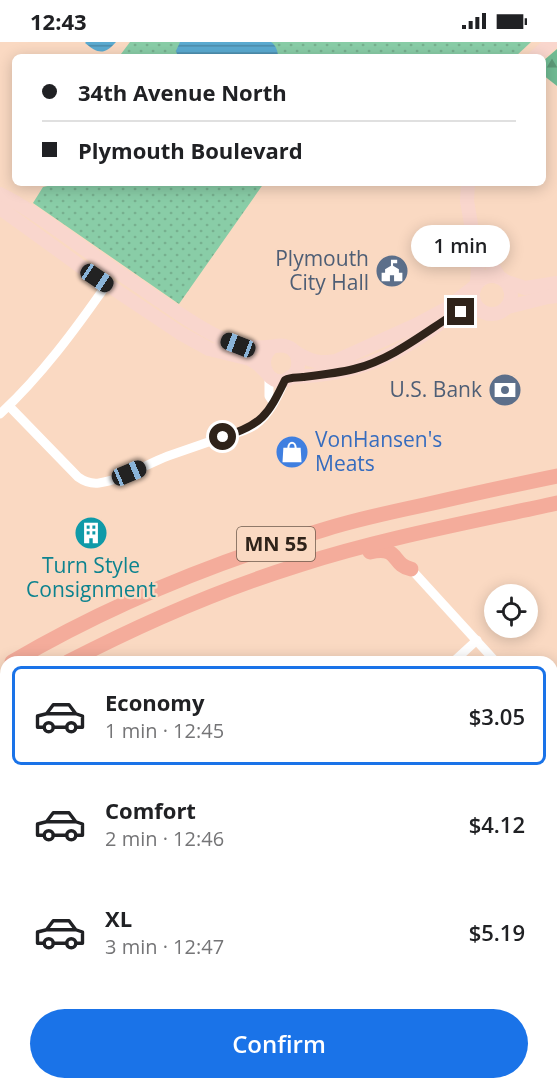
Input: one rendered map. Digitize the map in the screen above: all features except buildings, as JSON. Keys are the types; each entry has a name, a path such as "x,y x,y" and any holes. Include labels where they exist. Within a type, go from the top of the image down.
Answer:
{"main road":[{"name":"MN 55","path":"22,656 45,642 109,611 181,579 255,552 339,525 557,476"},
{"name":"MN 55","path":"80,656 180,608 241,584 393,539 557,503"},
{"path":"275,574 304,570 381,549 390,553 405,568 411,569 411,564 406,559 407,548 437,529"}],"street":[{"path":"538,54 552,42"},
{"path":"468,186 467,201 471,225 469,237 477,256 478,265 473,300 480,310 494,315 508,307 557,296"},
{"path":"0,194 52,225 201,328 238,345 271,348 284,345 307,360 315,362 336,361 416,325 446,309 486,277 503,279 525,288 557,283"},
{"path":"0,208 190,340 209,350 250,359 274,379 343,371 366,365 392,354 451,316 461,312 480,310"},
{"path":"471,225 485,253 512,294 508,307"},
{"path":"0,414 62,346 107,284"},
{"path":"271,348 267,351 263,361 268,374 269,396 273,402"},
{"path":"9,406 78,477 89,483 97,484 195,446 244,431 267,412 297,369 298,357 295,352"},
{"path":"411,569 491,656"},
{"path":"460,656 477,640"}],"green space":[{"path":"130,42 531,42 518,54 121,54"},
{"path":"557,49 557,86 546,77 546,58"},
{"path":"262,186 179,304 33,203 43,187"}],"water":[{"path":"86,42 116,42 100,52"},
{"path":"180,42 271,42 277,54 177,54"}],"place":[{"name":"Plymouth City Hall","path":"392,271"},
{"name":"U.S. Bank","path":"505,390"},
{"name":"VonHansen's Meats","path":"292,452"},
{"name":"Turn Style Consignment","path":"91,533"}],"route":[{"path":"223,437 244,431 261,419 276,399 285,380 290,377 353,369 366,365 392,354 461,312"}]}
